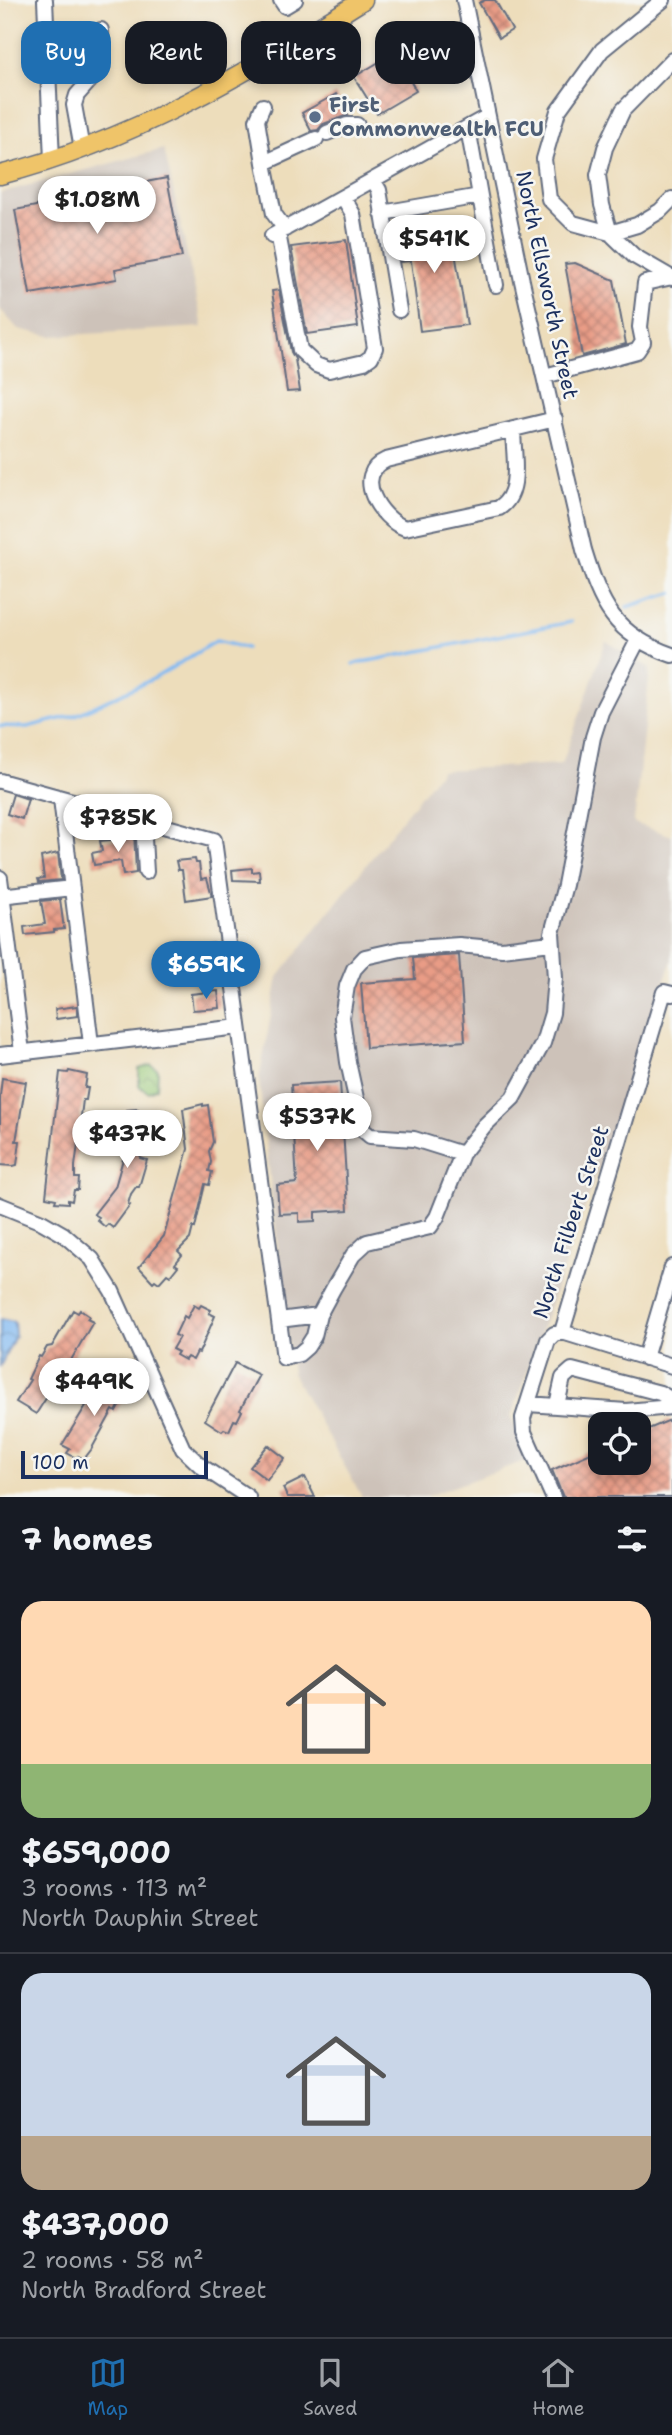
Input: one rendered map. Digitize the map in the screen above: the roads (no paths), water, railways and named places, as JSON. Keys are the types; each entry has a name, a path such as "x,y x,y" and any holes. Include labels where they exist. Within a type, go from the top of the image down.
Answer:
{"main road":[{"path":"0,174 52,160 131,130 232,77 363,0"}],"street":[{"path":"45,0 52,160"},
{"path":"281,0 285,6 295,0"},
{"name":"North Ellsworth Street","path":"464,0 522,281 584,550 593,579 608,611 638,640"},
{"path":"663,0 602,50 558,111 544,159 549,199 573,223 610,233 634,256 671,277"},
{"path":"610,233 602,205 598,175 605,148 623,110 672,60"},
{"path":"82,149 74,105 77,95 87,84"},
{"path":"262,106 257,120 300,350 316,365 329,370 363,362 371,357 375,348 353,214 343,197"},
{"path":"278,233 488,116"},
{"path":"264,163 347,125 357,125"},
{"path":"468,128 496,285"},
{"path":"373,180 379,190 399,310"},
{"path":"382,213 480,196"},
{"path":"610,233 637,225 660,211 672,199"},
{"path":"545,376 637,351 643,342 640,327 645,283 671,277"},
{"path":"513,429 514,484 506,503 499,508 405,528 388,519 373,497 369,488 370,480 378,464 513,429 555,419"},
{"path":"0,781 214,840 284,1358 299,1354 307,1347 314,1336 319,1315 352,1255 367,1242 430,1227 437,1217 462,1154 484,1126 513,1098 543,1043 553,1001 555,978 552,933 565,885 593,737 601,712 638,640 672,655"},
{"path":"61,799 92,1044"},
{"path":"143,821 146,873"},
{"path":"0,878 22,1052"},
{"path":"1,896 72,888"},
{"path":"462,1154 414,1139 370,1136 363,1130 348,1062 342,1017 347,986 354,969 365,957 401,949 459,945 502,949 551,943"},
{"name":"North Filbert Street","path":"553,1497 523,1428 528,1404 548,1340 554,1334 562,1332 668,993"},
{"path":"0,1055 239,1027"},
{"path":"0,1205 42,1222 78,1245 92,1259 112,1291 183,1449 201,1466 248,1497"},
{"path":"645,1358 672,1267"},
{"path":"279,1320 319,1315"},
{"path":"562,1332 672,1366"},
{"path":"557,1405 563,1378 572,1370 660,1393 672,1400"},
{"path":"528,1404 626,1411 672,1407"}],"water":[{"path":"0,1319 14,1322 15,1336 0,1367"}],"waterway":[{"path":"627,607 672,593"},
{"path":"353,664 571,622"},
{"path":"0,726 27,727 76,715 155,678 216,641 246,648"}],"place":[{"name":"First Commonwealth FCU","path":"315,117"}]}
